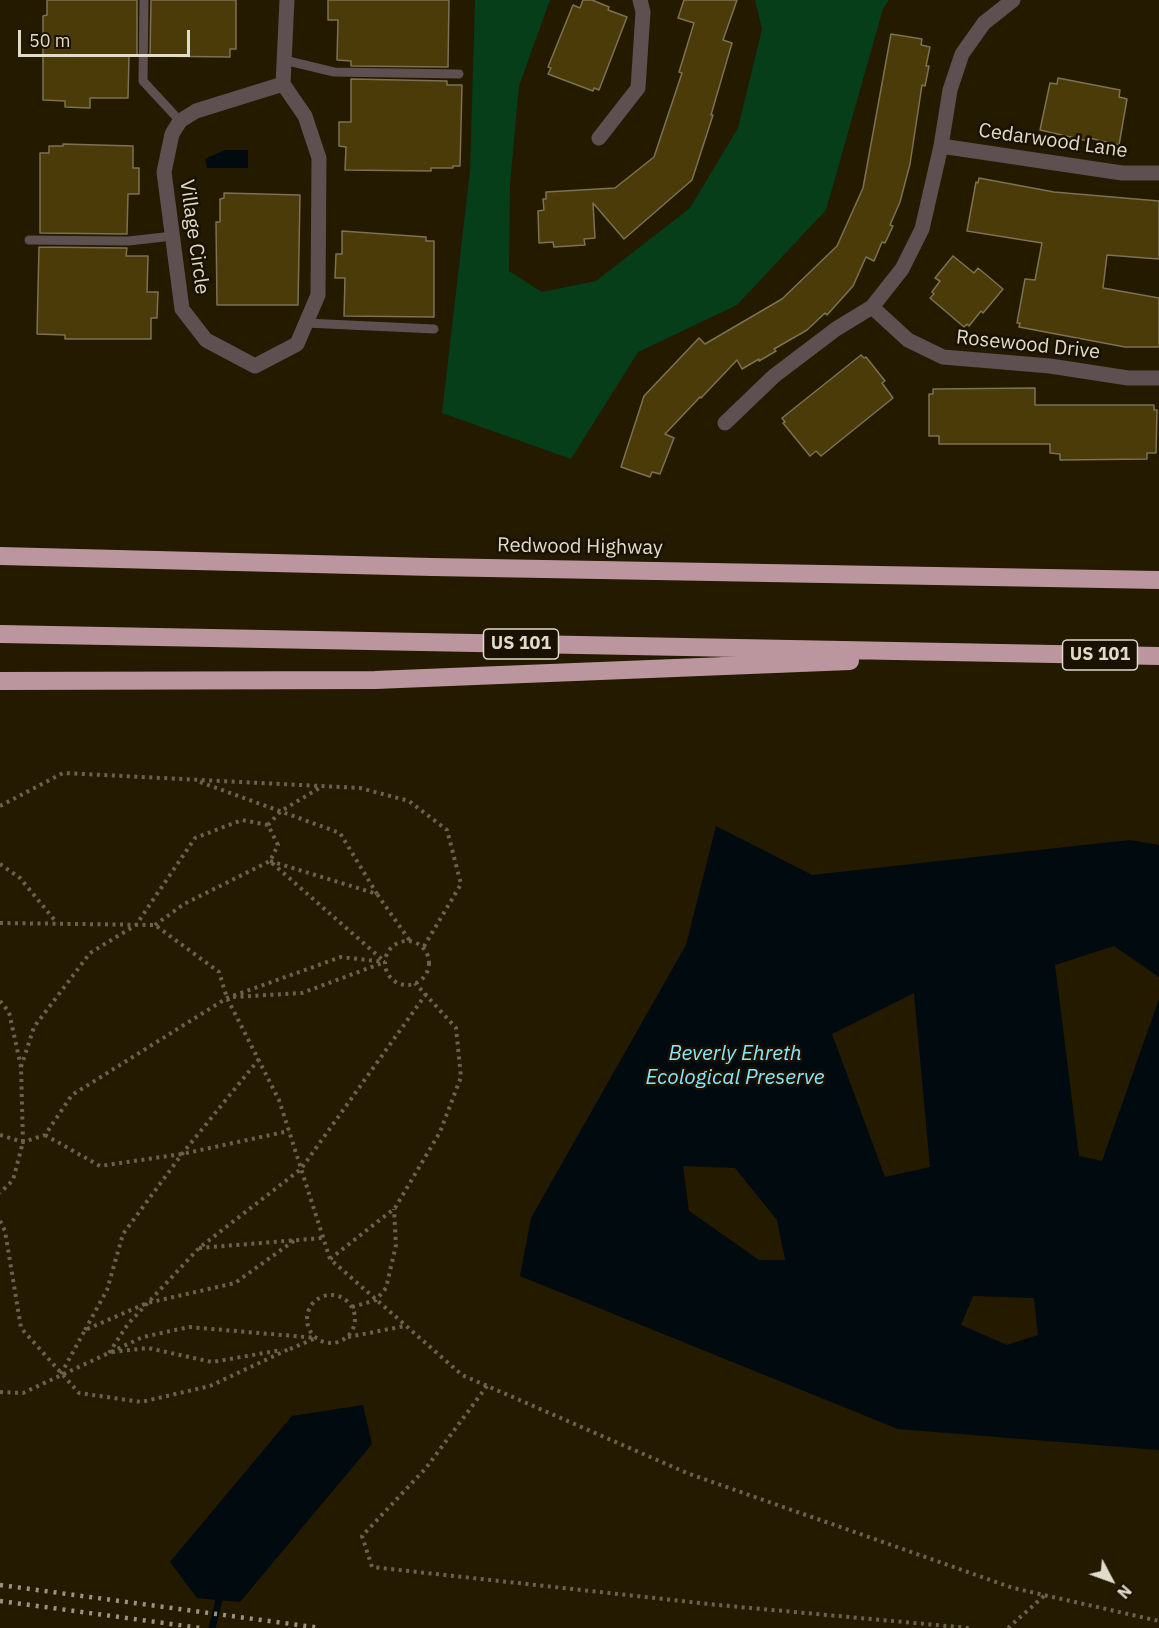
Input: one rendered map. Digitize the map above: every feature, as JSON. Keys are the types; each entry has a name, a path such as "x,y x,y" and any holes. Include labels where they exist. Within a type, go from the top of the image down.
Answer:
{"highway":[{"name":"Redwood Highway","path":"0,556 444,567 1159,580"},
{"name":"US 101","path":"0,634 1159,656"},
{"path":"0,681 375,680 1042,654"}],"street":[{"path":"180,121 196,111 283,84 287,0"},
{"path":"599,138 638,88 643,12 640,0"},
{"path":"725,423 774,376 836,329 872,307 902,269 922,229 941,147 950,90 962,54 984,23 1013,0"},
{"name":"Village Circle","path":"180,121 172,134 164,172 182,309 206,340 255,366 297,344 318,295 319,158 304,116 283,84"},
{"name":"Cedarwood Lane","path":"941,147 1122,173 1159,173"},
{"name":"Rosewood Drive","path":"872,307 908,340 943,357 1050,366 1128,378 1159,378"}],"lane":[{"path":"144,0 143,81 180,121"},
{"path":"284,60 334,72 459,74"},
{"path":"29,240 129,242 173,236"},
{"path":"306,323 434,329"}],"path":[{"path":"0,806 63,773 360,788 409,801 447,830 461,884 423,948"},
{"path":"194,780 340,833 376,894 410,941 423,948 429,960 422,979 416,983 401,984 394,981 386,969 385,962 387,955 396,944 410,941"},
{"path":"268,825 281,811 323,786"},
{"path":"21,1067 34,1028 90,953 136,925 195,838 242,820 268,825"},
{"path":"0,923 155,925 184,904 270,861 278,845 268,825"},
{"path":"270,861 376,894"},
{"path":"270,861 385,962"},
{"path":"0,864 20,878 58,924"},
{"path":"155,925 219,972 227,998 279,1100 330,1259 462,1375 687,1473 1013,1588 1159,1621"},
{"path":"0,1135 23,1142 45,1135 72,1095 227,998 341,957 385,962"},
{"path":"227,998 302,993 385,962"},
{"path":"330,1259 394,1208 440,1132 461,1077 456,1028 416,983"},
{"path":"109,1353 128,1324 199,1248 301,1169 426,994"},
{"path":"0,1001 9,1012 21,1067 23,1142 13,1180 0,1193"},
{"path":"61,1375 107,1290 123,1234 182,1154 259,1059"},
{"path":"45,1135 100,1166 182,1154 289,1131"},
{"path":"352,1307 376,1300 386,1288 396,1245 394,1208"},
{"path":"0,1221 5,1231 21,1328 79,1394 141,1402 210,1386 317,1338"},
{"path":"199,1248 323,1238"},
{"path":"85,1330 147,1303 235,1282 295,1240"},
{"path":"317,1338 308,1325 308,1310 319,1299 333,1295 341,1297 352,1307 355,1322 347,1337"},
{"path":"0,1392 23,1393 143,1337 189,1327 317,1338 332,1343 347,1337 406,1325"},
{"path":"109,1353 148,1348 212,1362 289,1349"},
{"path":"487,1386 426,1468 362,1536 372,1568 718,1605 969,1628"},
{"path":"1008,1628 1045,1595"}],"green space":[{"path":"475,0 550,0 519,86 510,184 509,271 542,292 596,281 690,208 738,128 762,29 755,0 889,0 883,9 826,210 737,305 638,352 571,459 442,413 470,171"}],"water":[{"path":"225,150 248,150 248,168 207,168 205,159"},
{"name":"Beverly Ehreth Ecological Preserve","path":"716,826 812,875 1130,840 1159,845 1159,977 1114,946 1055,965 1079,1156 1102,1161 1159,999 1159,1450 898,1429 520,1276 531,1218 686,945","holes":["914,993 930,1167 885,1177 832,1034","683,1166 735,1168 777,1220 785,1260 759,1260 689,1211","973,1296 1034,1298 1038,1335 1007,1345 961,1325"]},
{"path":"363,1405 372,1444 240,1602 197,1598 170,1562 292,1416"}],"building":[{"path":"47,0 137,0 137,56 129,56 128,98 90,98 90,108 65,107 65,101 43,100 43,16 47,15"},
{"path":"151,0 236,0 236,49 230,49 230,57 150,56"},
{"path":"328,0 449,0 448,67 351,66 351,61 337,60 338,20 328,20"},
{"path":"583,0 592,0 609,7 608,10 627,17 599,90 594,88 593,91 548,74 551,68 548,67 573,5 580,8"},
{"path":"684,0 737,0 723,40 732,43 711,115 713,115 692,180 624,239 593,203 595,238 584,239 585,245 554,247 553,242 539,243 538,211 544,210 543,199 546,199 546,192 615,188 654,157 682,73 679,72 694,23 678,18"},
{"path":"891,34 922,39 921,45 930,47 926,66 929,66 925,86 922,85 910,164 900,202 890,225 893,226 885,243 882,242 874,261 866,257 853,286 827,315 825,313 807,330 774,349 776,351 742,369 737,360 665,434 674,438 660,474 652,472 650,477 621,467 644,396 699,338 705,344 782,299 837,246 863,188"},
{"path":"1058,78 1120,90 1119,97 1127,99 1119,145 1089,138 1088,141 1040,130 1050,83 1057,84"},
{"path":"351,79 447,81 447,85 462,85 460,166 431,168 431,171 345,170 346,147 339,146 339,122 351,122"},
{"path":"63,144 133,146 133,168 139,168 139,194 128,194 127,234 40,233 40,153 49,153 49,146 63,146"},
{"path":"979,178 1054,192 1159,201 1159,259 1107,255 1103,288 1159,298 1159,347 1125,347 1019,327 1020,323 1017,323 1025,279 1035,280 1042,243 967,231 976,182 978,183"},
{"path":"224,193 300,195 298,305 217,305 216,222 220,222 220,199 224,198"},
{"path":"342,231 426,237 426,241 434,241 434,317 344,316 345,278 335,278 336,254 342,254"},
{"path":"39,247 127,248 126,256 148,256 147,292 158,292 157,318 151,318 151,339 65,339 65,335 37,334"},
{"path":"953,256 974,273 978,268 1003,289 983,313 981,311 969,326 967,324 964,327 930,298 940,281 935,278"},
{"path":"861,355 866,357 885,381 882,383 893,398 821,456 816,451 810,456 783,423 785,422 782,418"},
{"path":"1035,388 1035,405 1154,405 1154,410 1157,410 1156,453 1147,453 1147,459 1060,460 1060,454 1050,453 1050,444 939,444 939,436 929,436 929,394 933,394 933,389"}],"waterway":[{"path":"212,1628 219,1600"}],"railway":[{"path":"0,1585 321,1628"},
{"path":"0,1601 201,1628"}]}
